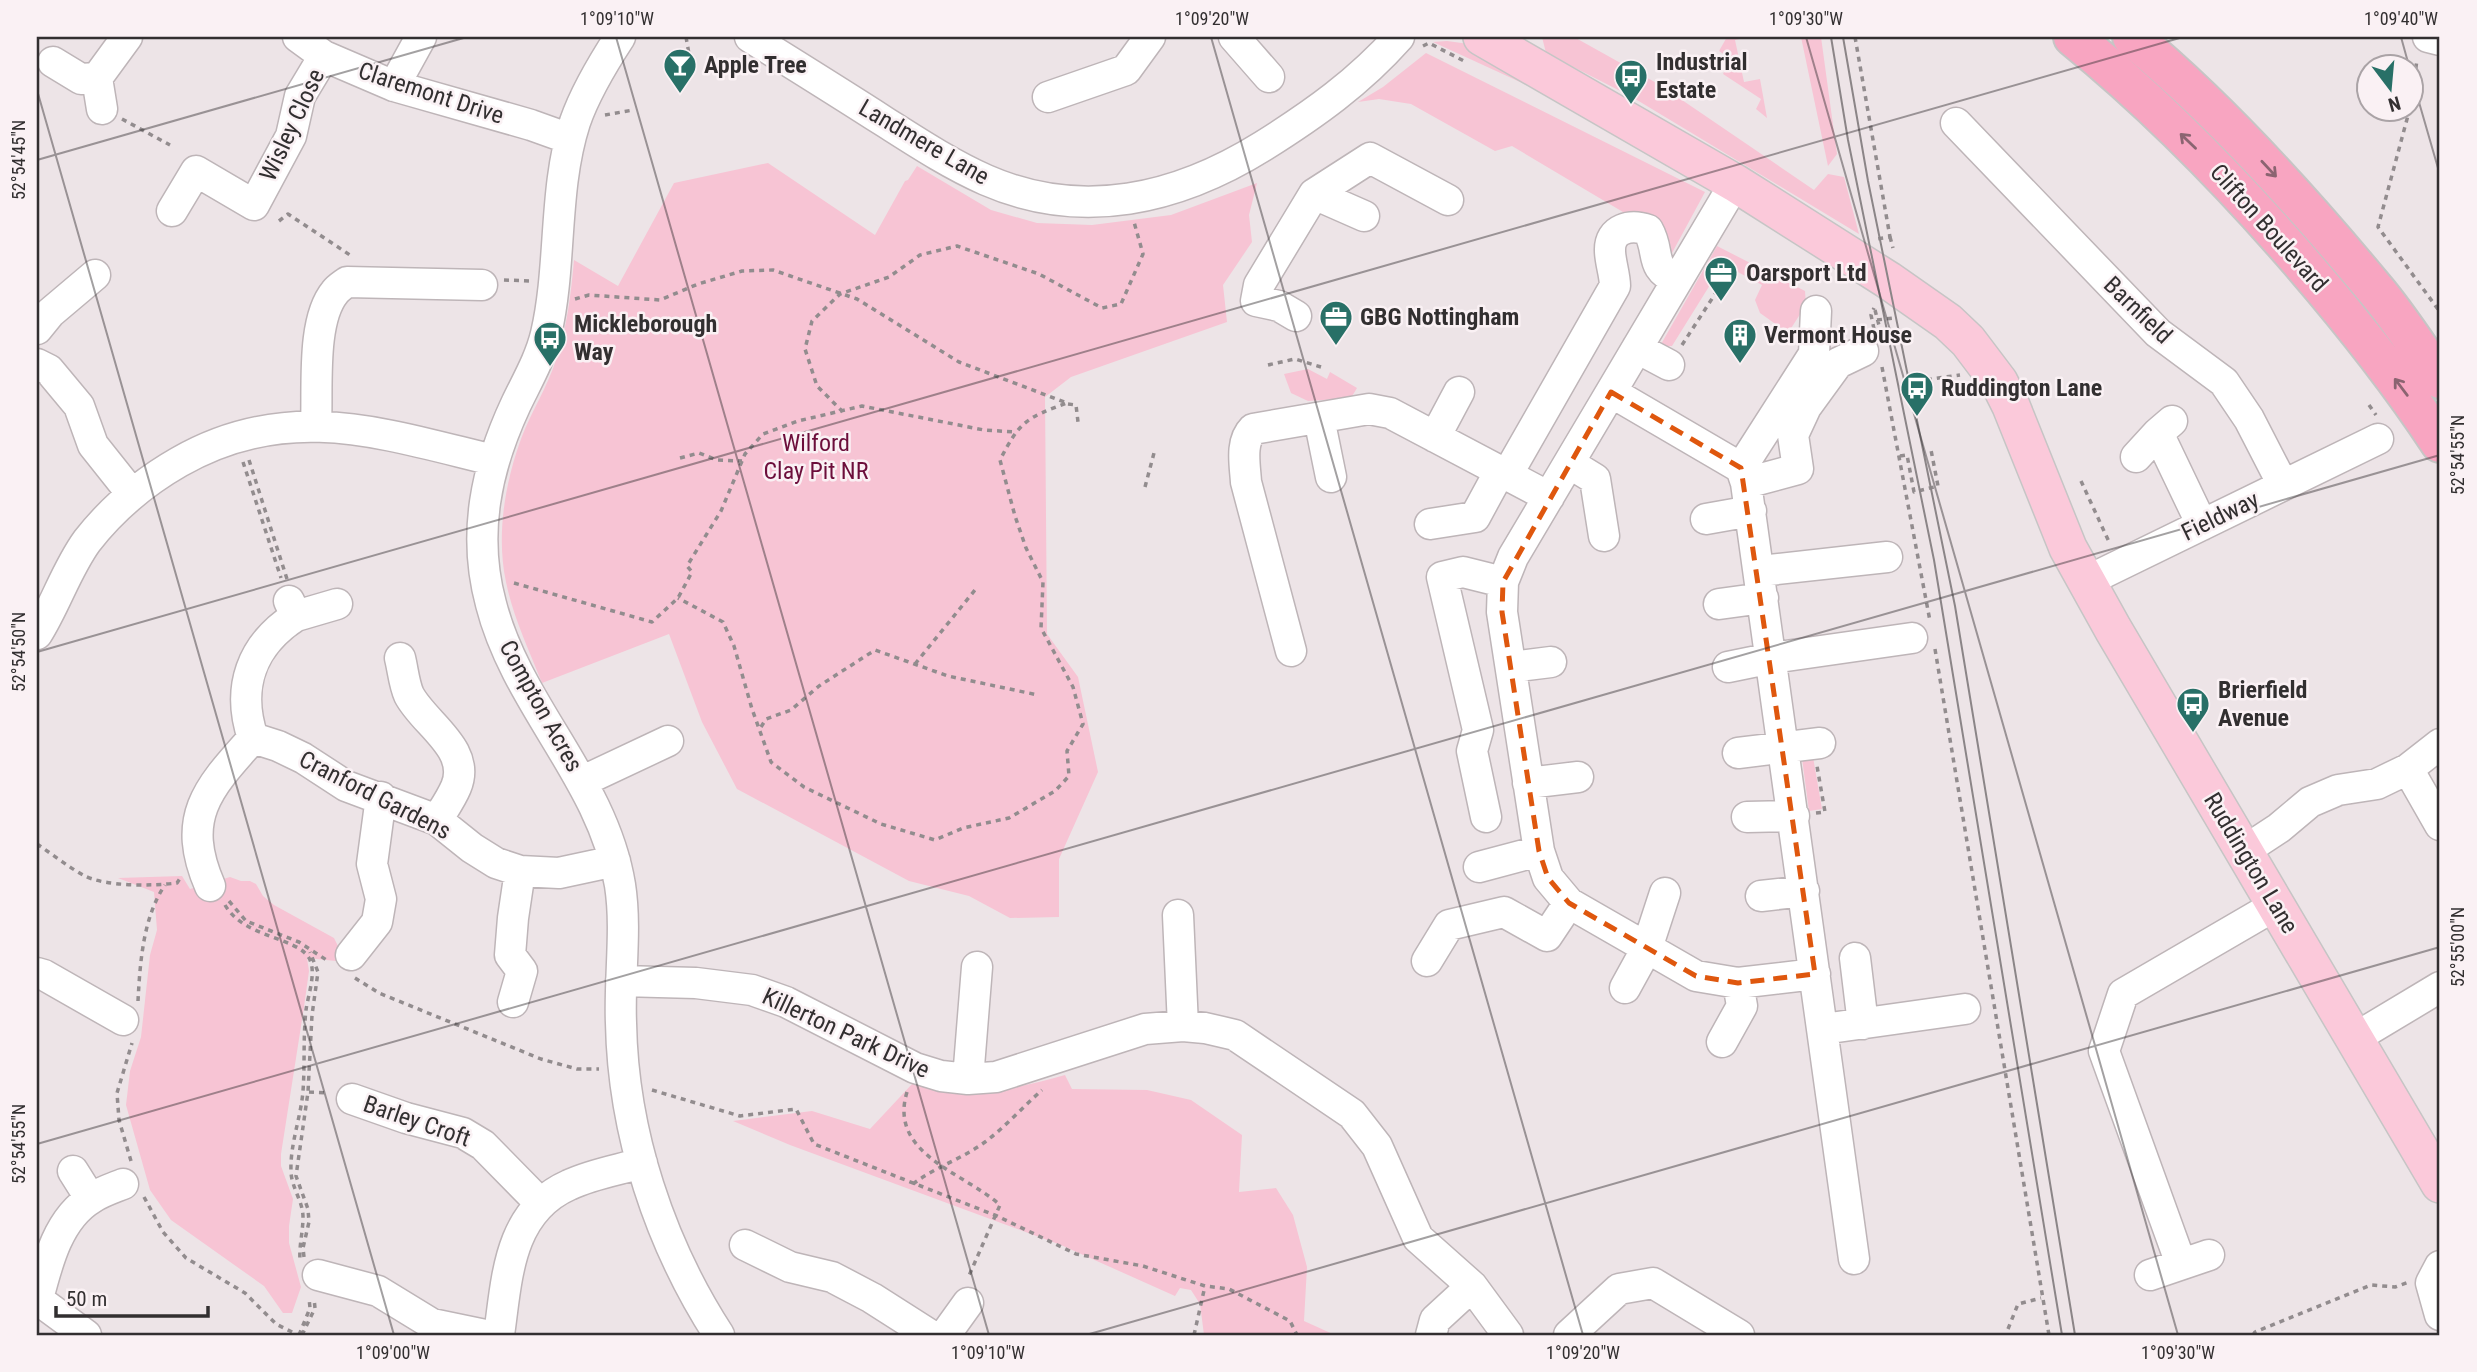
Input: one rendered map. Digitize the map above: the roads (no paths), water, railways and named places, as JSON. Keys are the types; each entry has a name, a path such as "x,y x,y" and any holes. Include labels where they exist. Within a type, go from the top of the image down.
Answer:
{"highway":[{"name":"Clifton Boulevard","path":"2073,37 2126,80 2237,189 2344,311 2440,443"},
{"name":"Clifton Boulevard","path":"2132,37 2161,61 2268,168 2375,289 2440,379"}],"main road":[{"name":"Ruddington Lane","path":"1505,43 1888,279 1948,322 1968,341 1993,374 2011,406 2068,548 2440,1184"}],"street":[{"path":"102,109 97,78 127,37"},
{"name":"Claremont Drive","path":"298,37 324,56 394,86 570,138"},
{"path":"394,86 421,37"},
{"name":"Compton Acres","path":"620,37 580,109 570,138 563,177 554,290 545,337 534,369 493,460 483,505 481,540 491,606 511,662 583,782 598,811 615,862 620,888 621,1025 625,1080 642,1163 658,1213 678,1259 699,1304 719,1335"},
{"name":"Landmere Lane","path":"750,37 785,46 940,157 987,181 1038,198 1085,203 1129,200 1170,191 1201,180 1239,161 1339,96 1373,66 1399,37"},
{"path":"1048,97 1126,70 1150,37"},
{"path":"1234,37 1269,77"},
{"name":"Wisley Close","path":"172,211 196,171 254,205 291,136 300,96 324,56"},
{"path":"53,61 81,79 97,78"},
{"name":"Barnfield","path":"1975,131 2158,333 2224,383 2249,419 2283,485"},
{"path":"1296,316 1279,306 1256,302 1259,285 1314,194 1370,158 1448,200"},
{"path":"1735,183 1513,558 1503,582 1502,612 1539,851 1548,877 1569,903 1696,976 1738,983 1815,974"},
{"path":"1314,194 1364,216"},
{"path":"1430,524 1475,517 1615,286 1610,250 1614,237 1623,228 1634,225 1648,230 1655,243 1655,261 1663,274 1677,280"},
{"path":"37,329 78,280"},
{"path":"316,426 320,332 324,313 334,292 347,282 482,285"},
{"path":"1816,311 1814,354 1746,487 1762,585 1854,1259"},
{"path":"1637,348 1668,365"},
{"path":"1706,519 1746,487 1798,469 1793,435 1806,407 1838,363 1875,348"},
{"path":"37,364 49,370 79,406 93,445 132,494"},
{"path":"1435,437 1459,392"},
{"path":"1611,392 1746,487"},
{"path":"1291,651 1246,482 1246,436 1253,429 1369,409 1390,413 1549,497"},
{"path":"1319,418 1331,477"},
{"path":"37,634 69,567 88,540 132,494 160,473 201,450 265,429 316,426 370,431 493,460"},
{"path":"2136,457 2165,427 2202,525"},
{"name":"Fieldway","path":"2087,581 2283,485 2365,454"},
{"path":"1569,463 1595,479 1604,536"},
{"path":"1719,604 1762,585 1887,557"},
{"path":"1486,817 1472,751 1478,730 1442,577 1463,572 1503,582"},
{"path":"198,881 196,831 207,793 253,738 246,711 247,680 258,653 292,609 337,604"},
{"path":"1728,667 1772,658 1926,639"},
{"path":"400,658 408,693 420,712 451,746 459,766 457,785 437,821"},
{"path":"1511,667 1551,662"},
{"path":"1478,730 1519,722"},
{"name":"Cranford Gardens","path":"253,738 303,758 346,786 381,797 437,821 496,863 520,871 559,873 615,862"},
{"path":"583,782 668,741"},
{"path":"1738,753 1817,744"},
{"path":"2245,851 2279,828 2310,802 2338,790 2377,784 2408,769 2440,744"},
{"path":"2408,769 2440,825"},
{"path":"1528,783 1578,777"},
{"path":"344,964 377,922 381,900 372,864 381,797"},
{"path":"1747,817 1794,816"},
{"path":"1479,867 1539,851"},
{"path":"513,1002 522,971 510,955 520,871"},
{"path":"1761,895 1804,891"},
{"path":"1625,988 1647,948 1665,893"},
{"path":"1427,961 1449,925 1504,912 1547,936 1569,903"},
{"path":"2181,1264 2104,1051 2123,994 2276,905"},
{"path":"1178,915 1182,1026"},
{"path":"1855,958 1863,1024"},
{"path":"968,1079 977,967"},
{"path":"37,973 131,1024"},
{"name":"Killerton Park Drive","path":"621,981 696,983 752,990 786,1002 915,1068 941,1076 968,1079 996,1077 1145,1029 1182,1026 1235,1035 1352,1114 1377,1146 1418,1238 1472,1286 1508,1335"},
{"path":"1722,1042 1742,1006 1738,983"},
{"path":"2355,1038 2440,987"},
{"path":"1823,1030 1965,1009"},
{"name":"Barley Croft","path":"352,1099 406,1118 463,1133 483,1145 541,1204"},
{"path":"499,1335 510,1261 517,1237 541,1204 568,1185 642,1163"},
{"path":"73,1171 90,1198"},
{"path":"86,1335 37,1299 47,1263 65,1223 90,1198 132,1181"},
{"path":"745,1245 790,1267 832,1277 872,1298 930,1335"},
{"path":"2150,1275 2209,1255"},
{"path":"308,1275 378,1291 432,1324 485,1335"},
{"path":"2436,1275 2440,1315"},
{"path":"1569,1335 1619,1289 1653,1283 1739,1335"},
{"path":"1431,1335 1435,1320 1472,1286"},
{"path":"945,1335 968,1303"}],"tram line":[{"path":"1831,37 1848,140 1934,560 2062,1335"},
{"path":"1843,37 1868,181 1955,606 2075,1335"}],"place":[{"name":"Apple Tree","path":"680,95"},
{"name":"Industrial Estate","path":"1631,106"},
{"name":"Oarsport Ltd","path":"1721,303"},
{"name":"GBG Nottingham","path":"1336,347"},
{"name":"Vermont House","path":"1740,365"},
{"name":"Mickleborough Way","path":"550,368"},
{"name":"Ruddington Lane","path":"1917,418"},
{"name":"Brierfield Avenue","path":"2193,734"}],"park label":[{"name":"Wilford Clay Pit NR","path":"816,457"}]}
